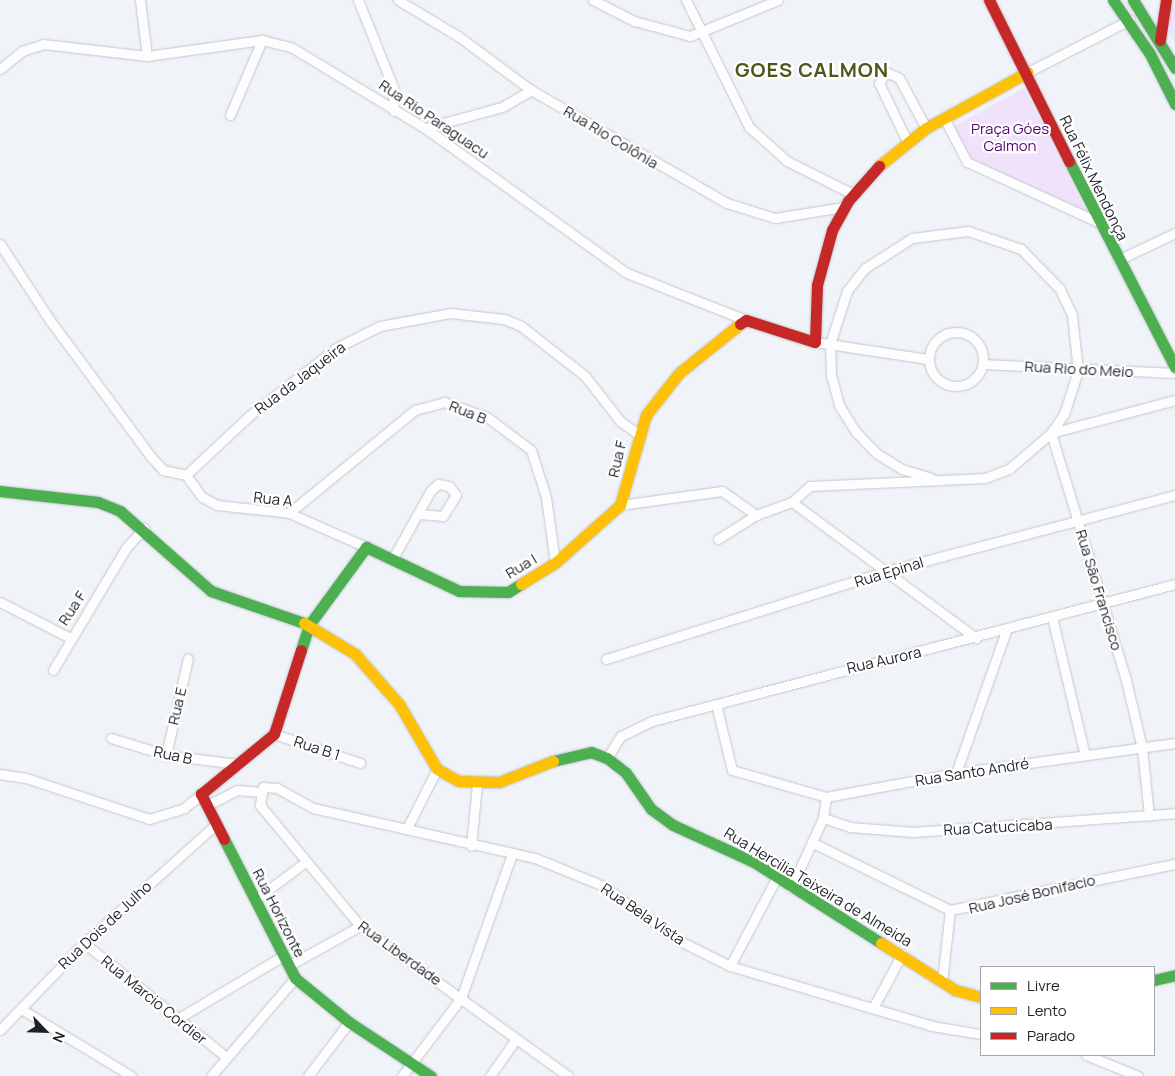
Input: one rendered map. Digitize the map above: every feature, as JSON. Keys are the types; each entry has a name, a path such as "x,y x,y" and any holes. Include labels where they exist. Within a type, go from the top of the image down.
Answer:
{"main road":[{"name":"Rua Félix Mendonça","path":"989,0 1028,72 1096,221 1175,367"},
{"path":"1113,0 1129,20 1175,104"},
{"path":"1133,0 1160,40 1175,68"},
{"path":"1160,40 1165,0"},
{"path":"814,342 823,257 844,207 853,194 907,141 926,128 1028,72"},
{"path":"638,434 659,394 722,334 746,320"},
{"name":"Rua Rio Paraguacu","path":"746,320 814,342"},
{"name":"Rua F","path":"620,505 638,434"},
{"path":"0,491 98,502 120,511 144,528 211,591 309,625 355,654 375,675 399,704 437,769 477,785"},
{"name":"Rua I","path":"393,558 459,591 482,594 508,592 555,563 620,505"},
{"path":"201,794 274,734 309,625 366,547"},
{"name":"Rua A","path":"366,547 393,558"},
{"name":"Rua Hercília Teixeira de Almeida","path":"477,785 524,774 570,754 591,752 607,758 626,773 652,809 673,825 722,844 777,877 791,888 902,954 942,982 980,997"},
{"name":"Rua Horizonte","path":"201,794 215,825 256,899 295,978 350,1022 431,1076"},
{"path":"1155,980 1175,975"}],"street":[{"path":"140,0 147,56"},
{"path":"358,0 395,91 394,111"},
{"name":"Rua Rio Colônia","path":"398,0 458,36 531,90 661,167 750,212 775,218 844,207"},
{"path":"593,0 652,27 701,35 778,0"},
{"path":"686,0 701,35 749,127 766,146 812,176 853,194"},
{"path":"1028,72 1129,20"},
{"path":"230,115 262,40"},
{"name":"Rua Rio Paraguacu","path":"0,69 22,51 43,44 147,56 262,40 290,47 317,60 394,111 425,128 627,274 746,320"},
{"path":"907,141 879,83 886,72 899,78 926,128"},
{"path":"425,128 502,107 531,90"},
{"path":"944,118 967,162 1096,221"},
{"path":"718,539 756,515 792,502 810,486 931,478 985,478 1009,469 1051,433 1067,407 1078,370 1072,314 1048,274 1020,249 968,231 912,238 865,268 844,300 830,344 831,375 839,404 855,431 876,453 902,469 931,478"},
{"path":"1118,260 1175,233"},
{"path":"0,244 48,319 151,457 163,470 186,475"},
{"name":"Rua da Jaqueira","path":"186,475 249,416 336,348 366,332 418,316 450,314 504,319 521,326"},
{"name":"Rua F","path":"521,326 585,376 620,421 638,434"},
{"path":"959,331 980,346 983,364 972,381 953,386 935,377 928,359 934,341 959,331"},
{"name":"Rua Rio Paraguacu","path":"814,342 830,344"},
{"path":"830,344 928,359"},
{"name":"Rua Rio do Meio","path":"983,364 1078,370 1175,373"},
{"path":"1051,433 1175,400"},
{"name":"Rua B","path":"289,513 415,410 444,402 487,417 531,450 546,497 555,563"},
{"name":"Rua São Francisco","path":"1051,433 1103,602 1142,748 1149,816"},
{"name":"Rua A","path":"186,475 202,497 217,505 289,513 366,547"},
{"path":"620,505 722,491 756,515"},
{"name":"Rua Epinal","path":"606,659 887,571 1175,495"},
{"path":"792,502 976,638"},
{"path":"393,558 419,514"},
{"name":"Rua F","path":"0,602 70,638 144,528"},
{"name":"Rua Aurora","path":"607,758 621,736 634,727 1175,584"},
{"path":"1052,617 1085,755"},
{"path":"956,773 1006,630"},
{"path":"53,670 70,638"},
{"name":"Rua E","path":"166,755 188,658"},
{"name":"Rua Santo André","path":"716,704 732,770 826,797 956,773 1175,744"},
{"name":"Rua B 1","path":"274,734 360,763"},
{"name":"Rua B","path":"110,738 166,755 237,764"},
{"path":"407,828 437,769"},
{"path":"0,774 34,780 149,819 184,808 201,794"},
{"path":"471,846 477,785"},
{"name":"Rua Bela Vista","path":"260,792 269,786 277,788 313,808 407,828 471,846 512,854 601,885 680,941 730,966 874,1006 932,1026 980,1032"},
{"path":"206,806 237,790 260,792"},
{"name":"Rua Liberdade","path":"260,792 260,806 304,863 360,926 568,1076"},
{"path":"791,888 823,818 826,797"},
{"name":"Rua Catucicaba","path":"823,818 850,827 913,832 1175,813"},
{"name":"Rua Dois de Julho","path":"0,1030 84,943 215,825"},
{"name":"Rua José Bonifacio","path":"813,843 950,910 1175,864"},
{"path":"402,1076 461,998 512,854"},
{"path":"256,899 304,863"},
{"path":"730,966 777,877"},
{"path":"942,982 950,910"},
{"path":"177,1019 286,961 360,926"},
{"name":"Rua Marcio Cordier","path":"84,943 225,1056"},
{"path":"874,1006 902,954"},
{"path":"211,1076 225,1056 295,978"},
{"path":"21,1009 131,1076"},
{"path":"308,1076 350,1022"},
{"path":"490,1076 516,1039"},
{"path":"1088,1056 1138,1076"}],"green space":[{"path":"1175,5 1175,44 1162,15"},
{"name":"Praça Góes Calmon","path":"1024,88 1086,211 960,154 947,130"}],"traffic: fast":[{"path":"1113,0 1150,54 1175,104"},
{"path":"1133,0 1175,68"},
{"path":"1069,161 1175,367"},
{"path":"0,491 98,502 120,511 211,591 304,623"},
{"path":"301,650 309,625 366,547 459,591 508,592 521,584"},
{"path":"553,761 591,752 607,758 626,773 651,809 673,825 754,862 881,943"},
{"path":"224,839 295,978 349,1022 431,1076"},
{"path":"1155,980 1175,975"}],"traffic: slow":[{"path":"879,166 926,128 1028,72"},
{"path":"521,584 555,563 620,505 646,415 679,373 740,324"},
{"path":"304,623 355,654 399,704 437,769 459,781 499,782 553,761"},
{"path":"881,943 955,990 980,997"}],"traffic: jam":[{"path":"989,0 1069,161"},
{"path":"1160,40 1166,0"},
{"path":"740,324 746,320 815,342 817,285 832,230 848,201 879,166"},
{"path":"224,839 201,794 274,734 301,650"}],"district":[{"name":"GOES CALMON","path":"812,69"}]}
